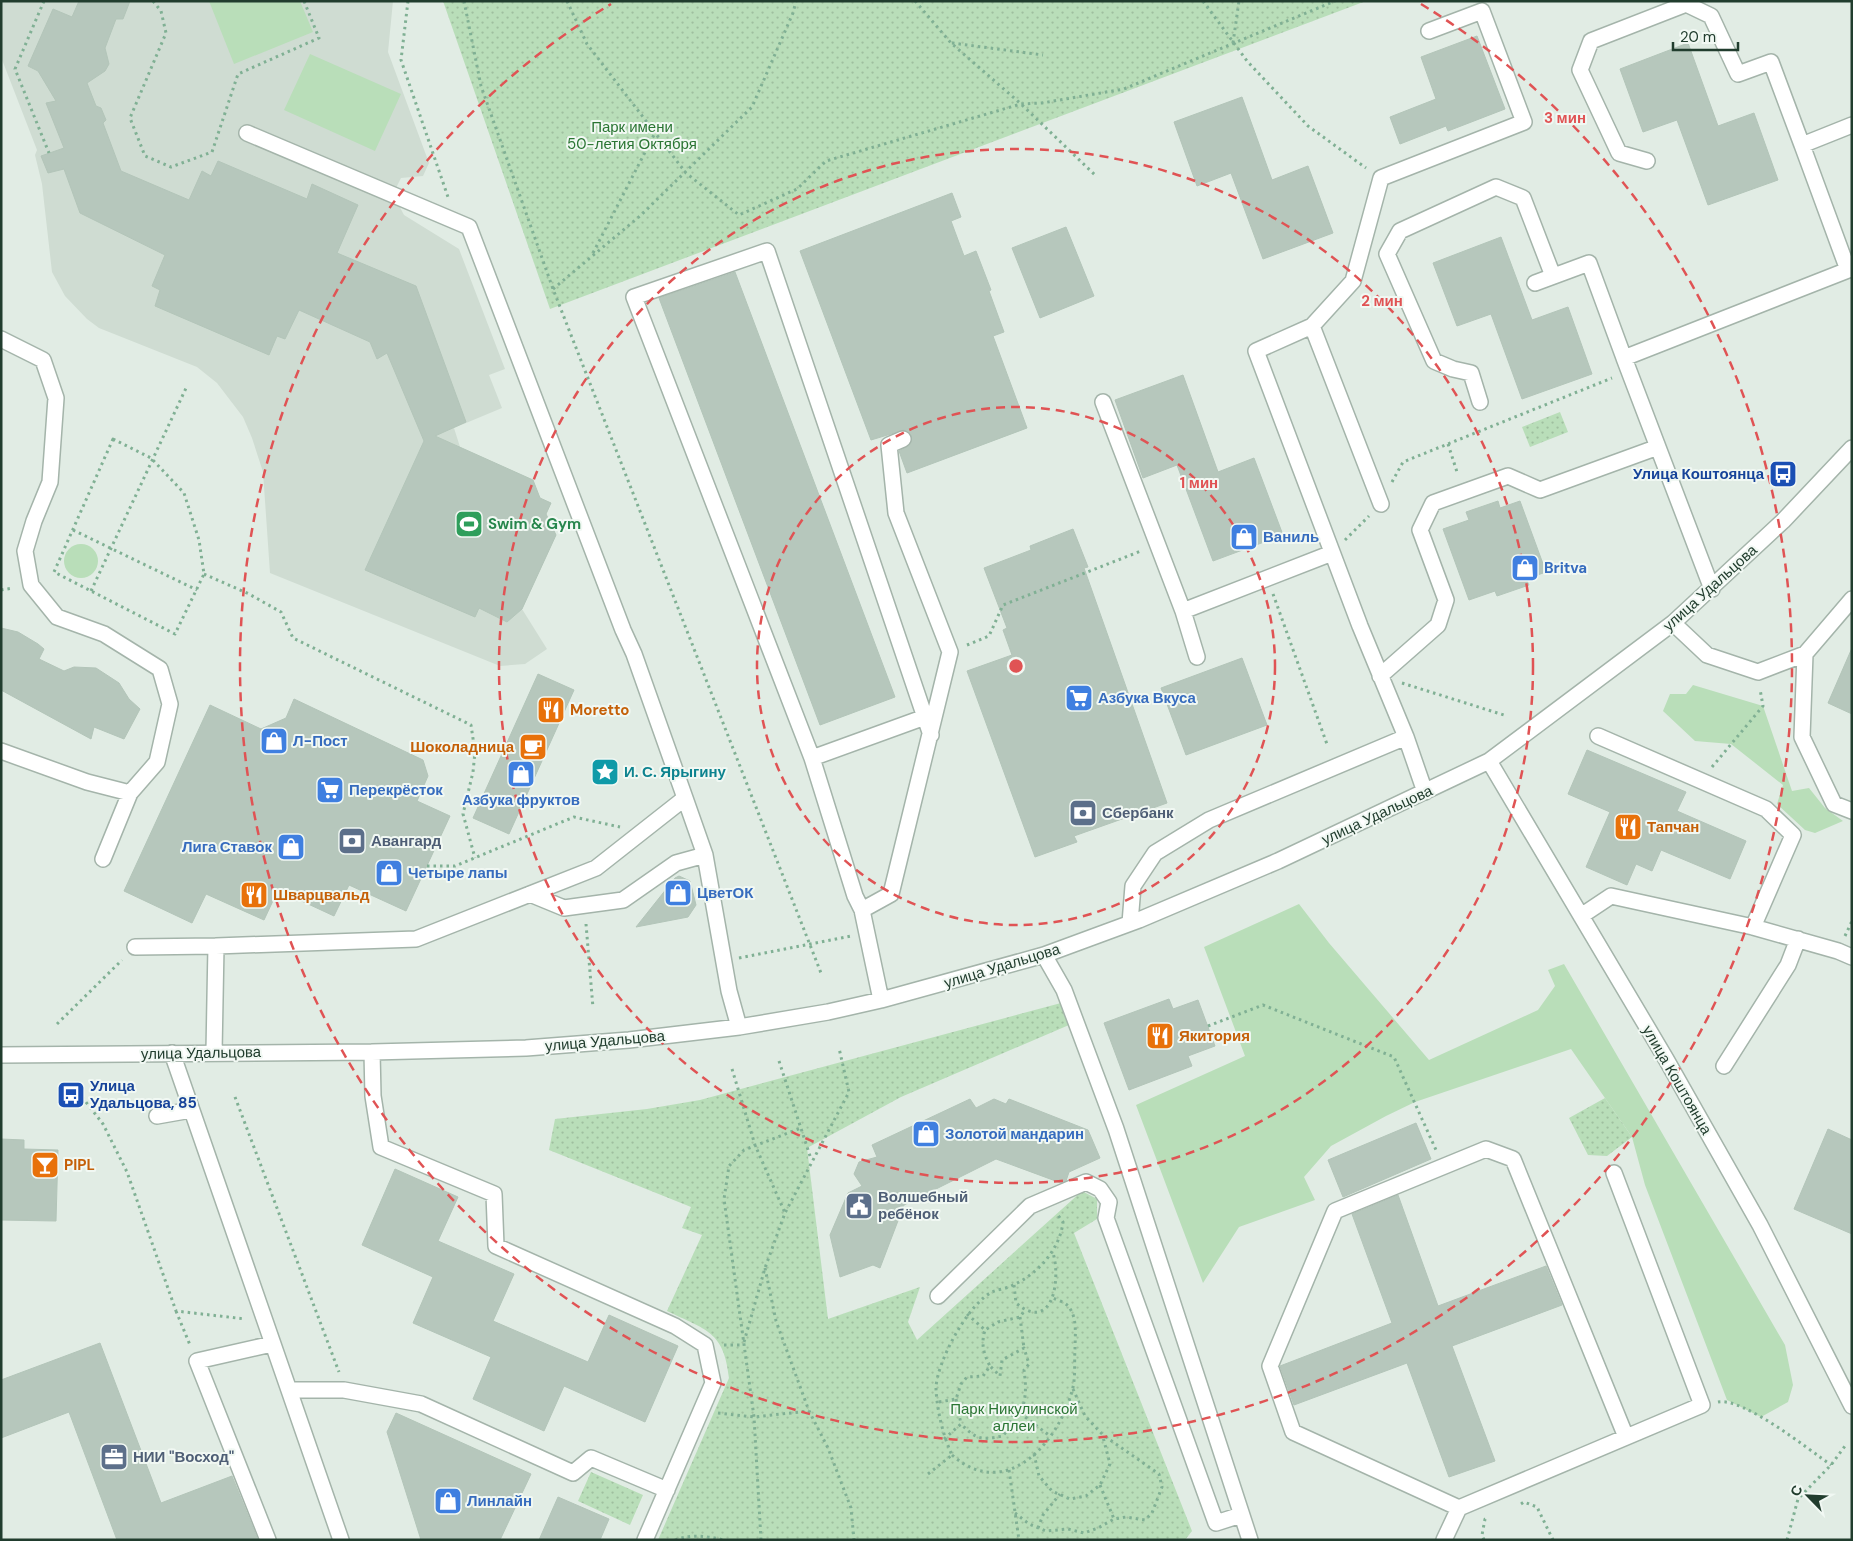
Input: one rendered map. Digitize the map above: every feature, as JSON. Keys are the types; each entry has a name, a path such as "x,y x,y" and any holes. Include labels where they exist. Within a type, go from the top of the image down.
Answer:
{"street":[{"path":"1626,365 1850,276 1771,62 1738,74 1711,16 1686,4 1591,41 1580,70 1619,153 1646,161"},
{"path":"1425,792 1406,737 1332,553 1256,351 1312,326 1353,281 1381,178 1524,122 1482,11 1429,31"},
{"path":"1802,145 1852,125"},
{"path":"247,133 469,227 623,630 634,654 705,855 724,961 739,1027"},
{"path":"1480,402 1471,372 1453,369 1434,361 1387,254 1400,231 1496,187 1523,198 1553,276"},
{"path":"881,1000 862,910 855,896 812,758 634,296 767,251 931,735"},
{"path":"1535,283 1589,263 1712,589"},
{"path":"1312,326 1381,504"},
{"path":"1,339 43,360 56,398 50,482 34,521 25,551 31,585 57,617 104,634 160,669 170,704 156,762 130,793 103,859"},
{"path":"1103,402 1183,611 1197,657"},
{"path":"862,910 891,894 950,652 896,513 888,445 903,439"},
{"path":"1380,676 1438,625 1446,600 1420,530 1433,503 1508,476 1540,490 1658,447"},
{"name":"улица Удальцова","path":"1,1055 372,1052 526,1048 628,1040 739,1027 828,1012 881,1000 1044,955 1130,923 1278,861 1489,761 1673,623 1712,589 1783,520 1852,448"},
{"path":"1183,611 1332,553"},
{"path":"1673,623 1707,655 1758,672 1805,654 1852,599"},
{"path":"1805,654 1802,736 1834,804 1852,811"},
{"path":"812,758 925,717"},
{"path":"1598,736 1766,809 1793,835 1753,927"},
{"path":"1130,923 1133,886 1155,853 1209,820 1406,737"},
{"path":"1,751 87,782 130,793"},
{"name":"улица Коштоянца","path":"1489,761 1760,1225 1852,1406"},
{"path":"135,947 416,939 596,868 685,798"},
{"path":"530,894 564,908 623,900 676,863 705,855"},
{"path":"1581,916 1611,896 1753,927 1798,939 1852,957"},
{"path":"1724,1066 1788,965 1798,939"},
{"path":"214,1052 216,946"},
{"path":"1044,955 1064,990 1116,1129 1250,1540"},
{"path":"372,1052 373,1096 381,1147 494,1194 496,1246 675,1326 705,1345 713,1383 645,1540"},
{"path":"172,1053 341,1540"},
{"path":"157,1116 191,1110"},
{"path":"1460,1508 1293,1432 1270,1366 1335,1211 1444,1168 1486,1149 1513,1159 1626,1436"},
{"path":"1444,1540 1460,1508 1702,1404 1614,1173"},
{"path":"938,1296 1030,1206 1086,1182 1100,1189 1109,1202 1106,1218 1216,1523 1241,1514"},
{"path":"268,1540 197,1361 272,1344"},
{"path":"290,1390 344,1390 420,1404 573,1473 591,1458 667,1490"}],"path":[{"path":"44,1 15,68 50,153"},
{"path":"153,1 161,11 166,33 130,118 145,156 170,167 212,152 238,74 318,38 304,1"},
{"path":"408,1 401,60 456,221"},
{"path":"464,1 481,86 552,289 821,973"},
{"path":"567,1 587,44 686,173 739,215 797,189 826,161 1021,104 1042,103 1124,89 1334,1"},
{"path":"552,289 640,216 752,107 793,13 796,1"},
{"path":"914,1 951,43 1021,104 1096,176"},
{"path":"1203,1 1247,61 1308,126 1381,178"},
{"path":"1233,42 1239,1"},
{"path":"951,43 1042,55"},
{"path":"592,256 655,133"},
{"path":"1332,553 1381,504 1403,462 1626,365"},
{"path":"91,591 151,458 187,386"},
{"path":"113,439 151,458 184,493 199,540 204,574 175,634 54,572 113,439"},
{"path":"1448,444 1457,472"},
{"path":"73,530 197,590"},
{"path":"950,652 989,636 1003,604 1158,544"},
{"path":"204,574 249,594 281,612 293,638 472,725 475,752 473,772 463,814 475,858"},
{"path":"1267,578 1328,747"},
{"path":"1701,781 1763,706 1758,672"},
{"path":"1380,676 1507,716"},
{"path":"427,866 455,866 574,817 642,832"},
{"path":"584,906 593,1008"},
{"path":"724,961 867,934"},
{"path":"57,1024 135,947"},
{"path":"1208,1026 1263,1005 1394,1057 1444,1168"},
{"path":"743,1345 765,1268 785,1213 849,1092 839,1048"},
{"path":"779,1061 812,1160"},
{"path":"732,1069 755,1145 785,1213"},
{"path":"82,1097 103,1124 127,1172 176,1311 197,1361"},
{"path":"235,1097 339,1372 344,1390"},
{"path":"761,1540 754,1417 724,1199 729,1166 744,1150 801,1128"},
{"path":"1054,1197 1057,1214 1063,1222 1061,1234 1052,1253 1014,1285 991,1293 967,1314 961,1322 939,1372 936,1388 944,1439 952,1455 963,1465 995,1473 1015,1469 1034,1454 1062,1420 1073,1390 1076,1324 1067,1306 1054,1298"},
{"path":"1014,1285 1016,1303 1025,1310 1036,1313 1046,1309 1054,1298 1056,1263 1052,1253"},
{"path":"765,1268 776,1321 809,1411 828,1448 851,1508 854,1540"},
{"path":"1024,1348 1002,1360 1000,1376 990,1366 985,1357 982,1341 985,1330 998,1322 1020,1317 1025,1310"},
{"path":"176,1311 264,1321"},
{"path":"967,1314 985,1330"},
{"path":"1020,1317 1024,1348 1029,1364 1024,1370 1026,1386 1024,1404 1020,1413"},
{"path":"990,1366 984,1376 967,1377 961,1384 956,1399 961,1424 980,1439 1004,1436 1013,1414 1020,1413 1050,1436"},
{"path":"1015,1514 1029,1524 1046,1531 1068,1529 1084,1533 1114,1519 1126,1517 1145,1520 1152,1513 1162,1486 1159,1474 1102,1435 1085,1416 1073,1390"},
{"path":"939,1402 956,1399"},
{"path":"1702,1404 1727,1400 1761,1417 1831,1465"},
{"path":"702,1411 754,1417 809,1411"},
{"path":"944,1439 961,1424"},
{"path":"1034,1454 1039,1476 1052,1491 1070,1499 1086,1496 1100,1485 1110,1464 1102,1435"},
{"path":"1787,1540 1798,1499 1831,1465 1845,1446"},
{"path":"928,1474 952,1455"},
{"path":"1009,1470 1019,1540"},
{"path":"1100,1485 1114,1519"},
{"path":"1038,1528 1043,1514 1060,1494"},
{"path":"1516,1505 1524,1502 1537,1506 1553,1540"},
{"path":"1484,1540 1482,1535 1485,1519 1493,1515"},
{"path":"675,1540 688,1536 705,1536 724,1540"}],"shaded area":[{"path":"1,1 393,1 388,52 429,163 423,176 401,178 393,194 404,215 459,249 505,369 489,375 502,408 454,428 460,447 533,480 540,498 551,503 546,514 556,535 522,609 547,649 525,664 500,666 270,573 263,472 243,417 217,383 197,367 99,328 87,319 65,296 52,272 42,184 35,155 37,150 1,57"}],"green space":[{"path":"209,1 300,1 313,32 234,64"},
{"name":"Парк имени 50-летия Октября","path":"443,1 1366,1 550,309"},
{"path":"310,54 401,94 375,151 284,110"},
{"path":"1560,412 1568,432 1530,447 1522,427"},
{"path":"81,544 88,545 93,549 97,554 97,568 93,573 88,577 81,578 74,577 69,573 65,568 64,561 65,554 69,549 74,545"},
{"path":"1693,685 1763,706 1792,791 1809,788 1825,808 1843,821 1815,833 1805,830 1777,804 1783,785 1731,744 1695,741 1663,711 1670,694 1686,694"},
{"path":"1299,904 1329,943 1429,1060 1538,1010 1555,986 1548,970 1564,964 1785,1345 1793,1385 1788,1402 1761,1417 1727,1400 1645,1185 1632,1137 1571,1049 1415,1102 1331,1146 1304,1177 1315,1200 1239,1227 1203,1283 1136,1105 1245,1056 1204,947"},
{"name":"Парк Никулинской аллеи","path":"1061,1003 1069,1025 901,1097 807,1148 828,1319 920,1287 908,1322 917,1340 1082,1191 1097,1199 1097,1219 1074,1233 1192,1531 1185,1540 658,1540 729,1378 723,1350 711,1334 667,1311 702,1235 682,1228 691,1207 549,1150 555,1119 647,1109 700,1100"},
{"path":"1605,1098 1632,1137 1607,1156 1588,1155 1569,1118"},
{"path":"591,1472 643,1495 630,1525 578,1501"}],"building":[{"path":"79,1 130,1 123,19 116,19 105,48 109,64 105,71 87,83 96,106 101,108 106,120 103,123 121,171 189,200 202,171 211,176 218,161 307,199 312,184 358,205 337,253 416,286 466,422 435,436 533,480 540,498 551,503 546,514 556,535 522,609 507,622 479,608 475,617 365,570 424,441 387,353 377,359 370,342 299,310 285,339 277,336 269,355 155,306 160,290 152,286 165,255 80,213 64,169 48,173 41,156 64,148 46,103 56,101 38,71 28,66 53,9 72,17"},
{"path":"1477,36 1505,109 1448,131 1446,126 1400,144 1390,117 1436,99 1421,57"},
{"path":"1688,43 1718,126 1754,113 1778,180 1708,205 1677,120 1643,132 1620,69"},
{"path":"1242,97 1272,180 1308,166 1333,233 1263,259 1231,173 1197,186 1174,122"},
{"path":"952,193 961,217 951,221 964,256 976,251 991,290 989,291 1004,332 993,336 1027,428 907,473 899,451 910,445 911,435 904,430 871,440 800,251"},
{"path":"1066,227 1094,296 1040,318 1012,248"},
{"path":"1501,237 1532,320 1568,307 1592,374 1522,399 1491,314 1457,326 1433,263"},
{"path":"735,272 895,697 820,725 659,298"},
{"path":"1183,375 1218,472 1254,458 1283,535 1213,561 1177,465 1143,478 1115,400"},
{"path":"1498,501 1500,508 1520,501 1546,572 1526,579 1529,585 1497,596 1495,591 1469,600 1443,529 1469,520 1466,512"},
{"path":"1073,529 1088,567 1084,568 1167,803 1074,836 1077,842 1035,857 967,671 1012,655 1003,630 1007,628 984,568 1031,550 1030,546"},
{"path":"1,628 18,632 38,644 44,649 39,659 64,671 74,667 96,668 119,683 129,699 140,709 124,739 94,727 91,739 1,690"},
{"path":"1852,648 1852,714 1828,703"},
{"path":"1242,658 1267,725 1186,755 1161,688"},
{"path":"538,674 574,690 509,834 473,818"},
{"path":"294,699 423,760 428,776 417,801 450,816 406,911 349,885 334,916 278,890 264,920 206,894 192,923 124,891 210,705 261,729 286,718"},
{"path":"1587,750 1686,792 1677,811 1746,841 1730,879 1661,850 1652,871 1636,864 1627,885 1586,867 1610,812 1568,794"},
{"name":"ЦветОК","path":"679,876 690,881 696,905 688,917 636,927 675,878"},
{"name":"Якитория","path":"1169,999 1173,1009 1198,1000 1215,1046 1188,1056 1192,1066 1129,1090 1104,1023"},
{"path":"970,1099 976,1108 994,1099 1006,1104 1009,1099 1088,1130 1100,1158 1069,1172 1066,1181 1061,1183 996,1159 904,1205 880,1268 873,1265 840,1277 830,1235 848,1193 862,1186 854,1174 859,1162 877,1157 872,1145"},
{"path":"1416,1123 1431,1159 1343,1197 1328,1160"},
{"path":"1828,1129 1852,1140 1852,1234 1794,1209"},
{"path":"1,1139 24,1140 24,1149 58,1150 56,1221 1,1220"},
{"path":"395,1169 458,1197 438,1241 514,1274 493,1321 588,1362 609,1315 678,1346 645,1422 564,1386 544,1431 473,1399 491,1357 413,1323 433,1277 362,1245"},
{"path":"1398,1195 1438,1306 1546,1266 1562,1305 1452,1346 1495,1461 1449,1477 1407,1363 1294,1405 1280,1366 1392,1323 1352,1214"},
{"name":"НИИ \"Восход\"","path":"100,1343 161,1503 232,1476 258,1540 117,1540 69,1412 1,1438 1,1380"},
{"path":"396,1413 531,1474 500,1540 421,1540 387,1432"},
{"path":"558,1497 609,1519 600,1540 539,1540"}],"place":[{"name":"Улица Коштоянца","path":"1783,474"},
{"name":"Swim & Gym","path":"469,524"},
{"name":"Ваниль","path":"1244,537"},
{"name":"Britva","path":"1525,568"},
{"name":"Азбука Вкуса","path":"1079,698"},
{"name":"Moretto","path":"551,710"},
{"name":"Л-Пост","path":"274,741"},
{"name":"Шоколадница","path":"533,747"},
{"name":"И. С. Ярыгину","path":"605,772"},
{"name":"Азбука фруктов","path":"521,774"},
{"name":"Перекрёсток","path":"330,790"},
{"name":"Сбербанк","path":"1083,813"},
{"name":"Тапчан","path":"1628,827"},
{"name":"Авангард","path":"352,841"},
{"name":"Лига Ставок","path":"291,847"},
{"name":"Четыре лапы","path":"389,873"},
{"name":"ЦветОК","path":"678,893"},
{"name":"Шварцвальд","path":"254,895"},
{"name":"Якитория","path":"1160,1036"},
{"name":"Улица Удальцова, 85","path":"71,1095"},
{"name":"Золотой мандарин","path":"926,1134"},
{"name":"PIPL","path":"45,1165"},
{"name":"Волшебный ребёнок","path":"859,1206"},
{"name":"НИИ \"Восход\"","path":"114,1457"},
{"name":"Линлайн","path":"448,1501"}]}
